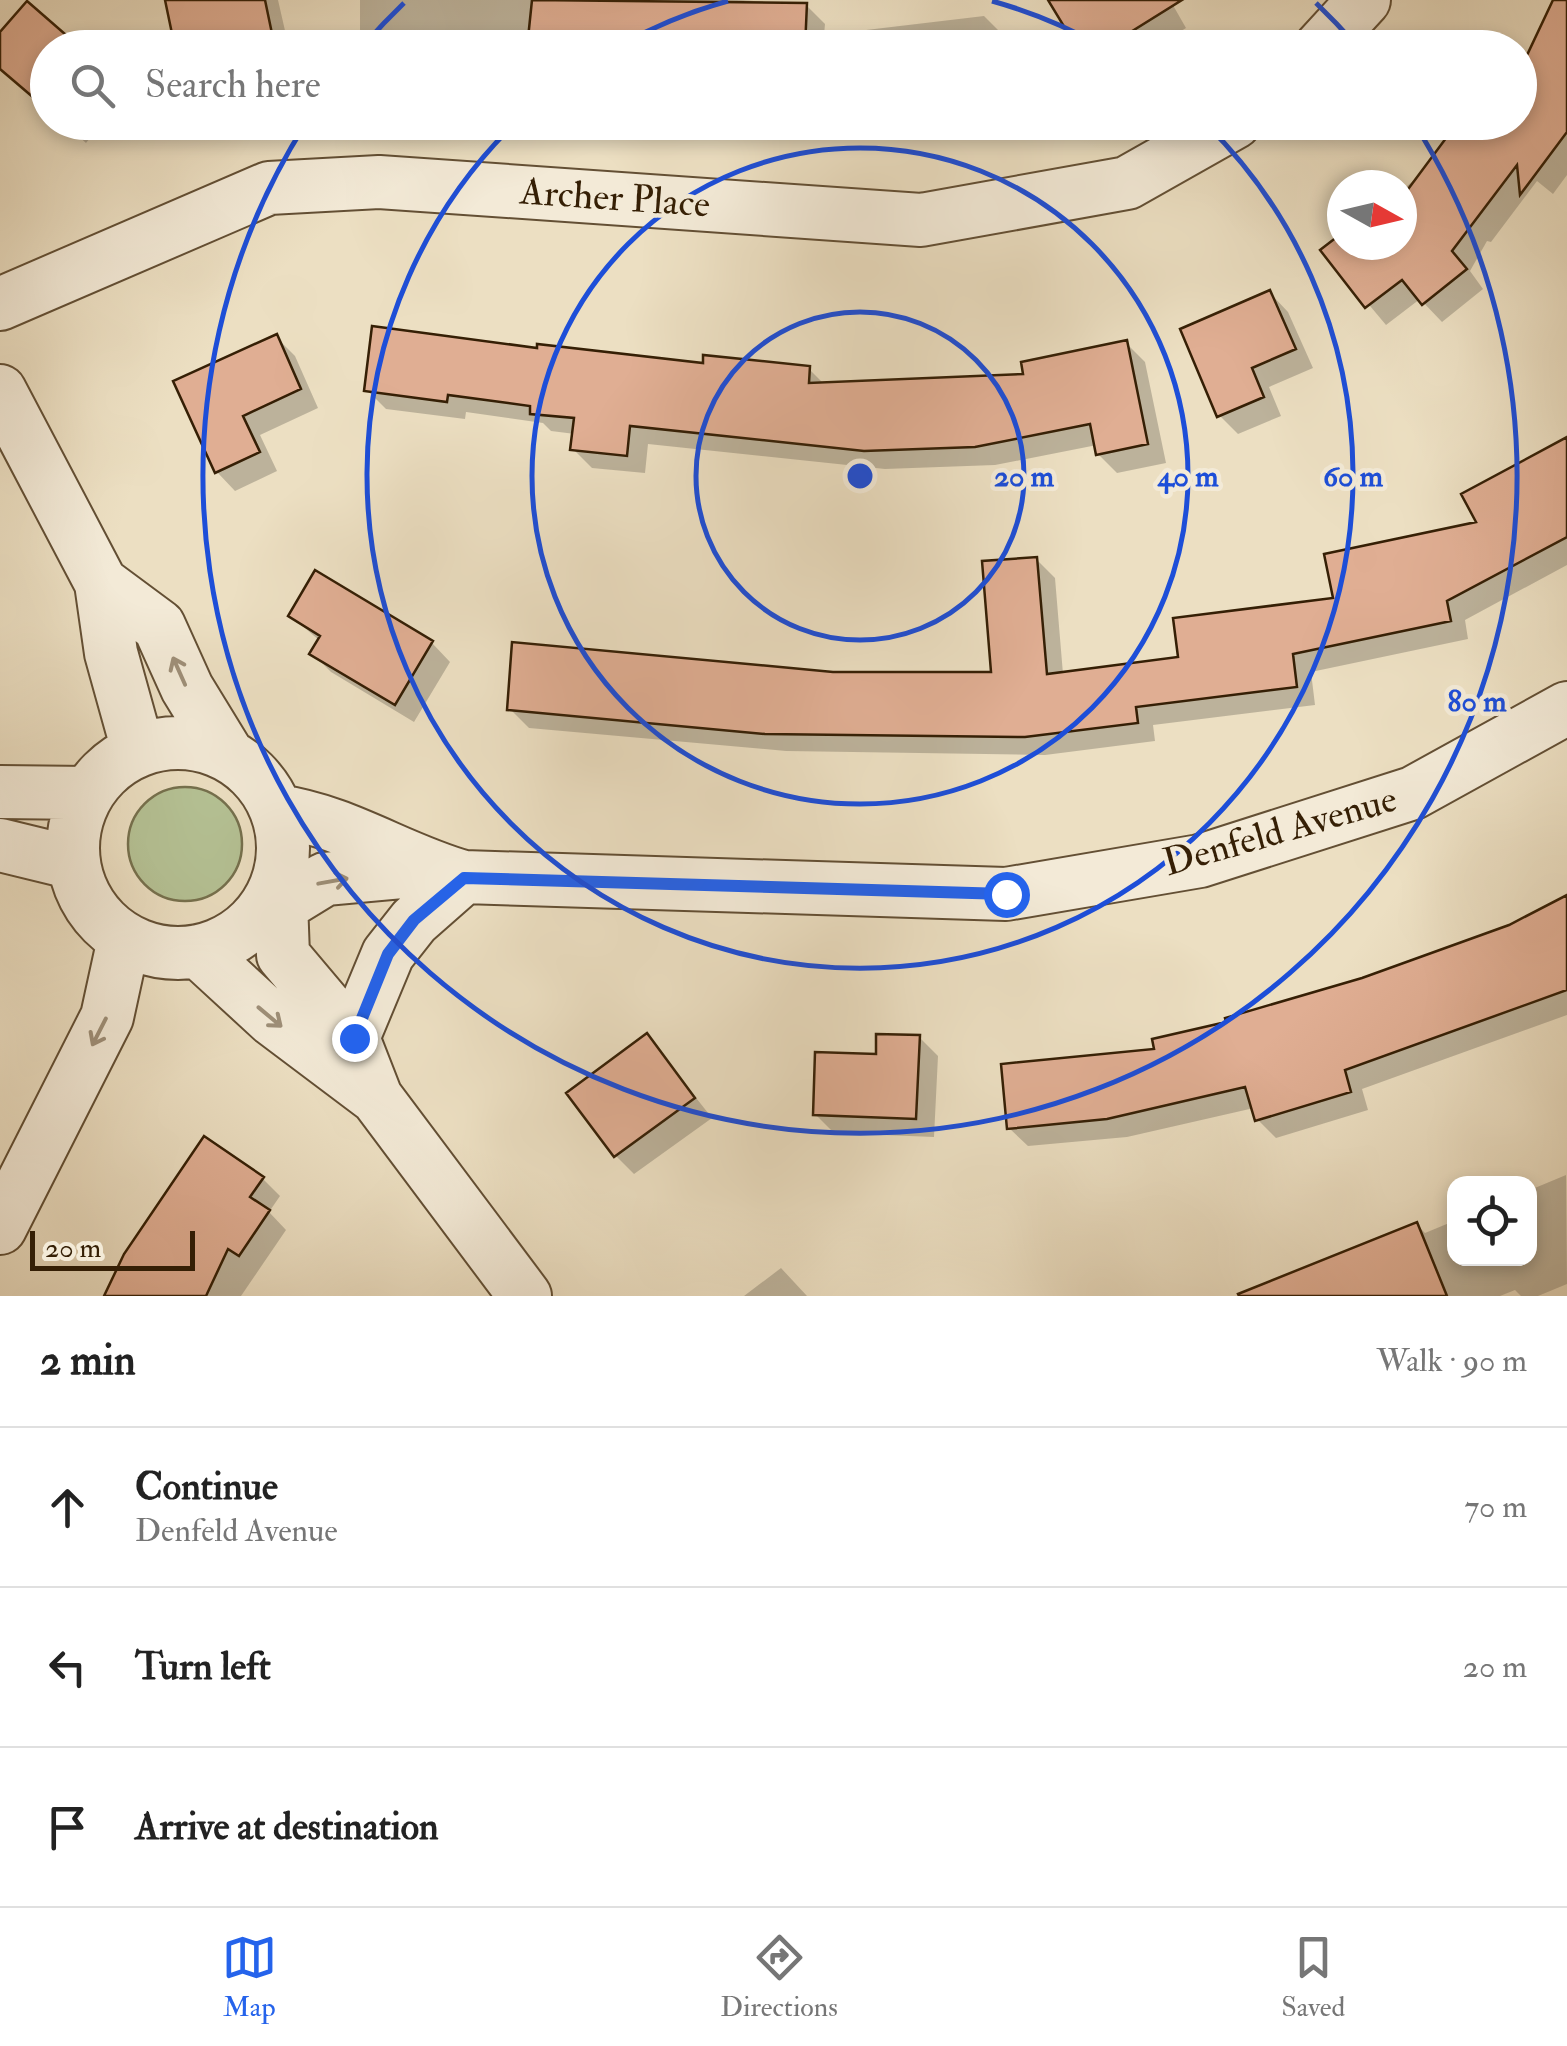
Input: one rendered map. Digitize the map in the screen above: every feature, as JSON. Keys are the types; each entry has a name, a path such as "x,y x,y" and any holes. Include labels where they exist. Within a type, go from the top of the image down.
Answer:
{"street":[{"path":"1336,30 1364,0"},
{"name":"Archer Place","path":"0,304 270,188 379,182 921,220 1127,183 1203,140"},
{"path":"0,391 101,583 111,653 138,750"},
{"path":"101,583 159,626 187,688 228,755 265,788 277,811 283,842 270,902 283,954 354,1038 376,1097 525,1296"},
{"name":"Denfeld Avenue","path":"270,902 325,879 449,873 1006,894 1200,861 1413,792 1567,708"},
{"path":"228,755 200,745 168,742 138,750 110,768 88,793 75,827 74,863 83,894 100,920 124,939 148,949 198,951 225,942 270,902"},
{"path":"0,792 88,793"},
{"name":"Denfeld Avenue","path":"277,811 306,815 378,839 449,873"},
{"path":"0,845 74,863"},
{"path":"354,1038 388,954 449,873"},
{"path":"0,1228 107,1017 124,939"},
{"path":"198,951 273,1020 376,1097"}],"green space":[{"path":"185,787 207,792 225,804 237,822 242,844 237,866 225,884 207,896 185,901 163,896 145,884 133,866 128,844 133,822 145,804 163,792"}],"building":[{"path":"165,0 265,0 271,30 171,30"},
{"path":"532,0 807,3 806,30 529,30"},
{"path":"1048,0 1182,0 1134,30 1066,30"},
{"path":"1553,0 1567,0 1567,132 1520,195 1517,165 1452,251 1467,269 1422,305 1402,280 1365,308 1328,260 1417,260 1417,177 1445,140 1537,140 1537,34"},
{"path":"27,1 60,30 30,30 30,95 0,69 0,32"},
{"path":"1270,290 1296,349 1252,368 1264,397 1217,417 1180,329"},
{"path":"372,326 537,348 537,344 703,363 703,355 810,366 809,383 1023,374 1021,362 1127,340 1148,444 1096,455 1090,424 975,447 864,451 630,426 627,456 570,450 574,418 530,414 530,406 448,395 447,402 364,391"},
{"path":"277,334 301,389 243,416 260,452 215,473 173,381"},
{"path":"1567,437 1567,537 1447,601 1451,621 1293,654 1297,687 1136,707 1138,723 1025,737 765,734 507,710 512,642 833,672 991,672 982,561 1037,557 1047,674 1178,657 1173,618 1333,598 1324,554 1476,522 1461,494"},
{"path":"315,570 433,641 395,705 309,654 320,636 288,616"},
{"path":"1567,895 1567,990 1345,1070 1351,1092 1255,1121 1245,1087 1107,1119 1007,1129 1001,1064 1154,1049 1152,1039 1226,1022 1225,1018 1362,978 1509,925"},
{"path":"647,1033 695,1098 614,1157 566,1093"},
{"path":"876,1034 920,1035 916,1119 813,1115 815,1052 876,1054"},
{"path":"204,1136 264,1177 250,1197 270,1210 239,1256 228,1249 206,1296 104,1296 124,1254"},
{"path":"1417,1222 1447,1296 1238,1294"}],"route":[{"path":"354,1038 388,954 414,920 464,878 1006,894"}]}
